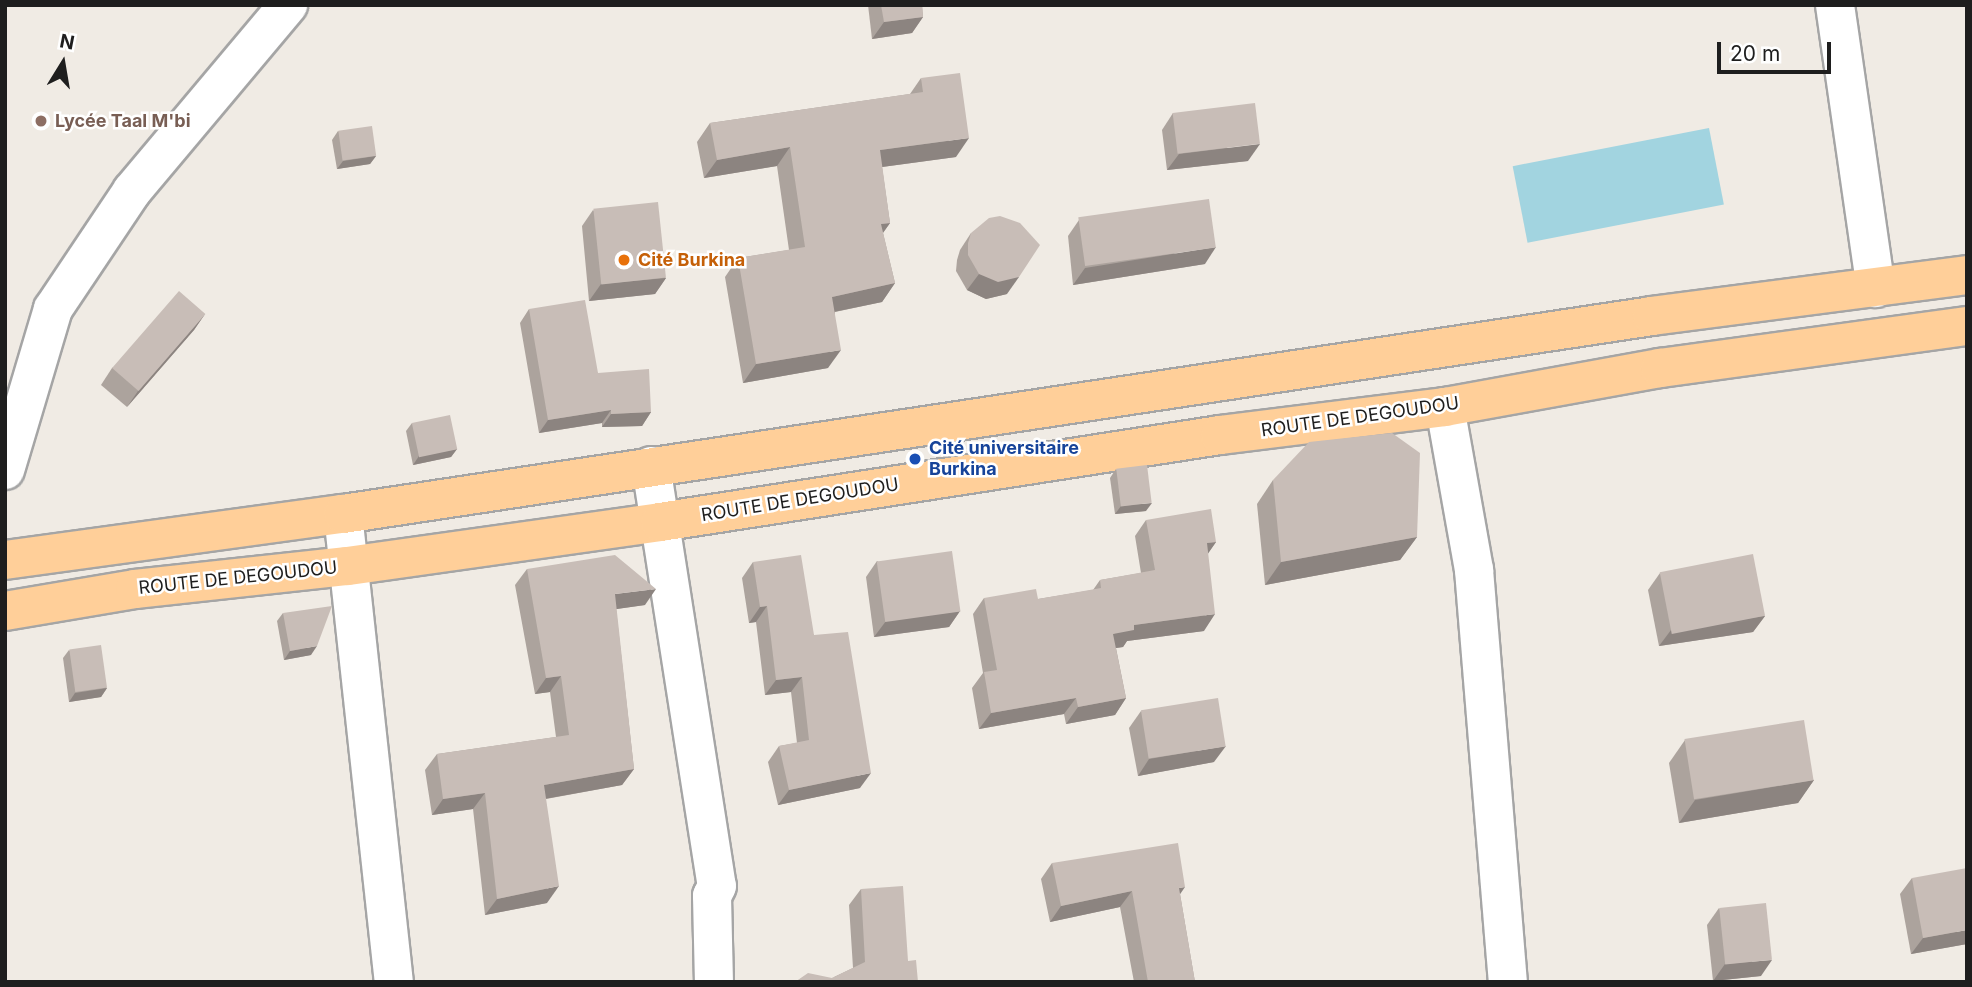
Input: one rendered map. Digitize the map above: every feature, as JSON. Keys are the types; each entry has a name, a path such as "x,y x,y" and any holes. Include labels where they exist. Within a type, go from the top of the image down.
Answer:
{"main road":[{"path":"5,560 343,514 1652,316 1967,275"},
{"name":"ROUTE DE DEGOUDOU","path":"5,611 135,589 348,566 660,522 1220,435 1445,407 1660,368 1967,326"}],"street":[{"path":"5,470 53,309 132,191 288,5"},
{"path":"1835,5 1876,288"},
{"path":"1445,407 1474,570 1508,982"},
{"path":"651,466 717,886 712,896 714,982"},
{"path":"343,514 394,982"}],"water":[{"path":"1709,128 1724,205 1528,243 1513,166"}],"building":[{"path":"881,5 922,5 923,17 884,22"},
{"path":"960,73 969,138 880,150 890,223 881,224 895,283 832,297 841,350 756,364 738,258 805,247 790,147 717,160 710,123 923,92 921,78"},
{"path":"1255,103 1260,144 1178,154 1173,113"},
{"path":"372,126 376,156 343,160 338,131"},
{"path":"1209,199 1216,248 1085,266 1078,217"},
{"path":"658,202 666,278 601,284 593,209"},
{"path":"1000,216 1020,223 1040,245 1019,277 998,282 979,274 968,255 968,243 971,233 989,218"},
{"path":"179,291 205,314 138,391 112,368"},
{"path":"585,300 598,373 649,369 651,412 611,414 611,410 548,420 529,309"},
{"path":"450,415 457,449 419,457 412,423"},
{"path":"1392,433 1420,453 1417,537 1281,562 1273,480 1309,442"},
{"path":"1147,465 1152,503 1121,506 1116,469"},
{"path":"1211,509 1216,542 1207,543 1215,614 1134,625 1134,630 1113,634 1126,698 1078,707 1076,698 991,713 984,672 997,670 984,598 1036,589 1038,599 1101,588 1100,580 1155,570 1146,520"},
{"path":"952,551 960,611 885,622 877,562"},
{"path":"1753,554 1765,616 1672,634 1660,572"},
{"path":"615,555 656,589 615,594 634,769 544,785 559,886 497,899 485,793 443,799 437,754 569,735 561,676 546,678 527,569"},
{"path":"801,555 814,635 848,632 871,773 789,790 779,746 809,740 802,677 776,680 767,606 760,607 753,562"},
{"path":"332,606 317,646 290,651 283,613"},
{"path":"101,645 107,688 75,692 69,649"},
{"path":"1218,698 1226,746 1149,759 1141,710"},
{"path":"1804,720 1814,780 1694,799 1684,739"},
{"path":"1178,843 1185,887 1179,888 1195,982 1148,982 1132,891 1061,906 1052,863"},
{"path":"1967,868 1967,930 1923,938 1912,878"},
{"path":"903,886 908,961 916,960 918,982 795,982 808,973 832,978 865,962 861,889"},
{"path":"1766,903 1772,960 1725,965 1719,908"}],"place":[{"name":"Lycée Taal M'bi","path":"41,121"},
{"name":"Cité Burkina","path":"624,260"},
{"name":"Cité universitaire Burkina","path":"915,459"}]}
